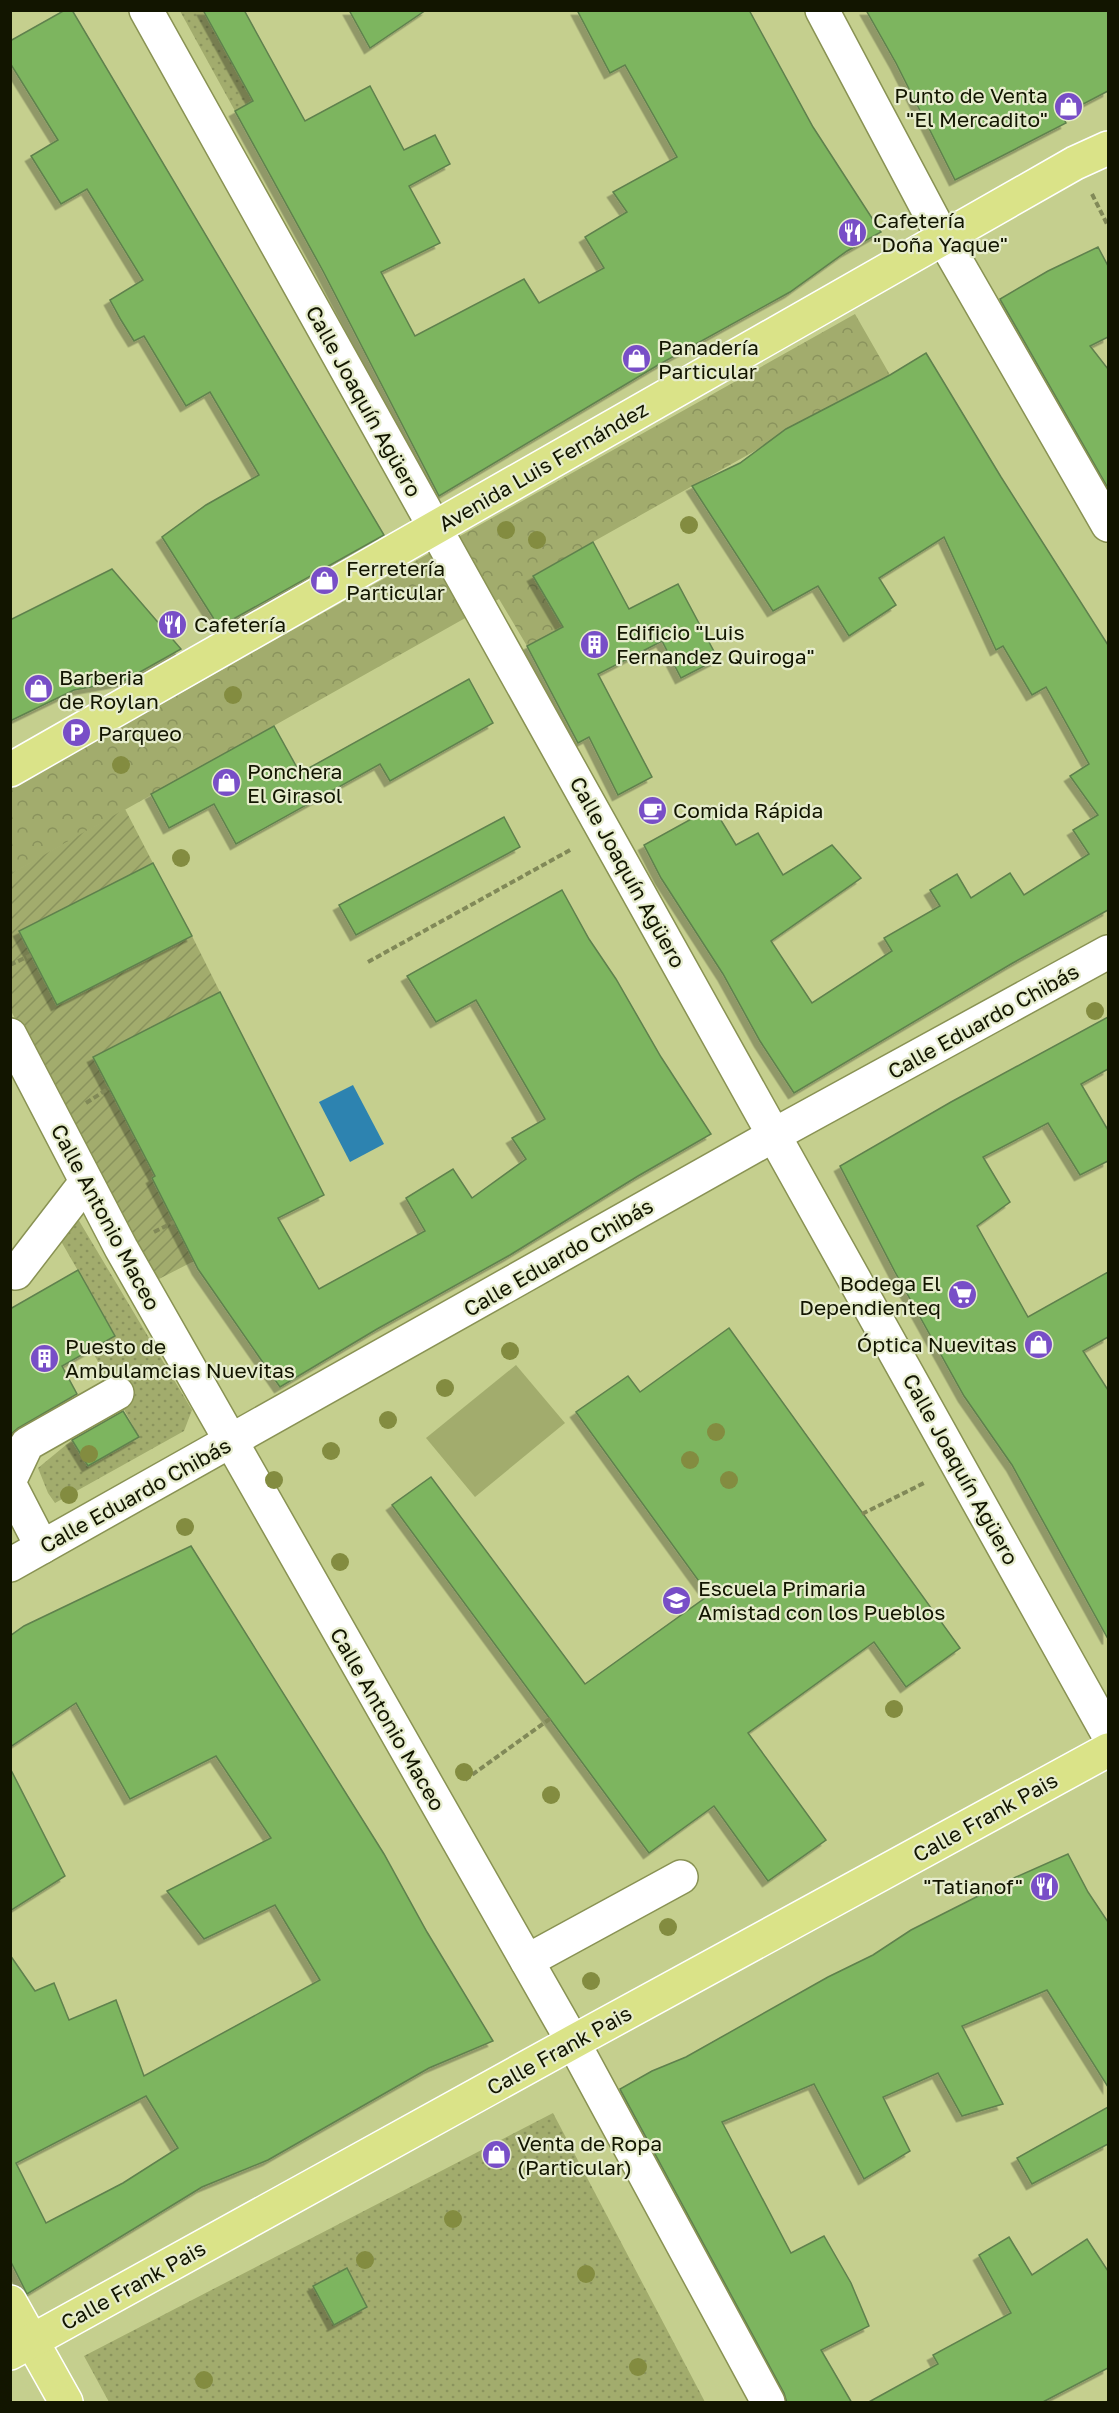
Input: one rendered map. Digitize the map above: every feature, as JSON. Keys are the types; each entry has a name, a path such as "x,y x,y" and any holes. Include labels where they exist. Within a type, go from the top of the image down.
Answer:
{"main road":[{"name":"Avenida Luis Fernández","path":"10,770 1075,163 1108,148"},
{"name":"Calle Frank Pais","path":"22,2346 1108,1750"},
{"path":"10,2302 22,2346 66,2403"}],"street":[{"name":"Calle Joaquín Agüero","path":"146,10 1108,1734"},
{"path":"822,10 943,238 1108,525"},
{"name":"Calle Eduardo Chibás","path":"10,1565 774,1135 1108,952"},
{"name":"Calle Antonio Maceo","path":"10,1035 86,1182 231,1442 573,2042 768,2403"},
{"path":"16,1273 86,1182"},
{"path":"10,1480 27,1444 117,1394"},
{"path":"10,1485 42,1548"},
{"path":"527,1961 681,1877"}],"path":[{"path":"368,962 605,831"},
{"path":"10,965 31,955"},
{"path":"862,1514 959,1466"},
{"path":"435,1801 551,1718"}],"green space":[{"path":"180,11 203,11 253,101 235,111"},
{"path":"855,314 890,375 534,575 563,627 527,646 499,599 11,874 10,789"},
{"path":"125,809 153,863 19,932 57,1005 192,936 220,992 93,1057 132,1131 258,1068 194,1261 157,1280 11,1011 10,874"},
{"path":"75,1214 192,1410 184,1431 55,1503 48,1493 38,1468 72,1440 88,1466 139,1437 91,1349 115,1335 54,1229"},
{"path":"516,1365 565,1423 475,1497 426,1438"},
{"path":"553,2113 705,2402 109,2402 84,2356"}],"water":[{"path":"353,1085 384,1144 350,1162 319,1102"}],"building":[{"path":"65,10 72,10 384,535 219,627 162,537 206,505 259,475 210,392 186,406 144,336 134,341 121,320 110,300 143,280 87,189 61,204 31,156 58,140 10,63 10,41"},
{"path":"203,10 244,10 305,121 370,86 404,150 435,135 450,164 409,186 440,243 381,272 415,336 524,279 539,303 604,268 585,237 627,212 613,192 677,157 625,65 610,73 577,10 749,10 813,127 881,232 847,251 790,292 658,365 439,496 323,271 235,111 253,101"},
{"path":"349,10 426,10 370,48"},
{"path":"866,10 1108,10 1108,91 1062,115 1066,123 955,180 896,63"},
{"path":"1098,247 1108,266 1108,337 1090,346 1108,369 1108,488 1000,299 1048,271"},
{"path":"926,353 1001,477 1108,645 1108,910 1011,964 794,1093 760,1041 723,974 661,878 644,845 713,807 736,845 758,833 783,875 832,845 861,878 771,941 812,1003 892,951 884,938 940,906 930,890 957,874 971,898 1010,873 1024,895 1089,854 1073,830 1098,815 1070,776 1089,764 1046,687 1032,695 1003,646 996,650 944,537 879,578 896,605 849,636 818,586 773,611 692,486 740,463 786,429 890,375"},
{"name":"Edificio \"Luis Fernandez Quiroga\"","path":"593,542 629,609 678,584 718,659 681,678 662,641 598,674 652,777 618,795 589,737 578,743 527,646 563,627 533,576"},
{"path":"112,569 181,649 124,681 74,690 10,721 10,620"},
{"path":"469,679 493,723 390,781 380,764 236,844 214,804 169,828 151,794 274,726 300,773"},
{"path":"504,817 520,847 356,935 339,905"},
{"path":"153,863 192,936 57,1005 19,931"},
{"path":"562,890 661,1057 711,1134 510,1255 377,1329 280,1387 198,1269 152,1178 155,1176 93,1057 220,992 324,1195 278,1218 319,1289 425,1231 406,1198 453,1169 472,1198 526,1159 512,1138 545,1119 476,1000 436,1022 407,976"},
{"path":"1108,1017 1108,1069 1081,1084 1108,1130 1108,1161 1080,1175 1048,1123 983,1157 1010,1202 977,1226 1028,1317 1108,1272 1108,1337 1083,1351 1108,1390 1108,1639 1012,1465 964,1396 895,1272 840,1166 951,1102"},
{"name":"Puesto de Ambulamcias Nuevitas","path":"78,1270 115,1336 62,1366 77,1394 10,1435 10,1309"},
{"path":"729,1328 960,1648 906,1687 874,1642 748,1733 826,1840 768,1881 714,1806 649,1853 392,1505 431,1477 585,1684 709,1595 576,1412 628,1376 640,1392"},
{"path":"123,1411 139,1437 88,1466 72,1440"},
{"path":"191,1546 384,1854 427,1932 493,2041 429,2068 268,2160 202,2187 27,2294 10,2260 10,1955 35,1991 54,1983 69,2020 116,2000 144,2076 320,1980 275,1905 204,1939 167,1891 271,1838 216,1756 130,1799 76,1703 10,1747 10,1636 24,1626","holes":["146,2096 178,2148 123,2183 46,2223 16,2163"]},
{"path":"10,1768 65,1876 10,1911"},
{"path":"1068,1854 1088,1892 1108,1922 1108,2087 1047,1990 962,2026 1003,2104 962,2116 938,2073 883,2097 910,2151 864,2179 814,2084 722,2122 791,2253 824,2236 851,2283 869,2326 821,2350 852,2403 787,2403 784,2393 620,2089 652,2071 686,2057 828,1977 873,1955 911,1930 1016,1877"},
{"path":"1108,2107 1108,2144 1032,2184 1017,2158"},
{"path":"1009,2237 1032,2275 1087,2239 1108,2271 1108,2368 1041,2403 867,2403 938,2364 933,2355 1011,2313 979,2255"},
{"path":"347,2268 367,2307 334,2325 313,2286"}],"place":[{"name":"Punto de Venta \"El Mercadito\"","path":"1069,107"},
{"name":"Cafetería \"Doña Yaque\"","path":"852,232"},
{"name":"Panadería Particular","path":"637,359"},
{"name":"Ferretería Particular","path":"325,580"},
{"name":"Cafetería","path":"173,624"},
{"name":"Edificio \"Luis Fernandez Quiroga\"","path":"595,644"},
{"name":"Barberia de Roylan","path":"38,689"},
{"name":"Parqueo","path":"77,733"},
{"name":"Ponchera El Girasol","path":"226,783"},
{"name":"Comida Rápida","path":"652,810"},
{"name":"Bodega El Dependienteq","path":"962,1295"},
{"name":"Óptica Nuevitas","path":"1038,1344"},
{"name":"Puesto de Ambulamcias Nuevitas","path":"44,1358"},
{"name":"Escuela Primaria Amistad con los Pueblos","path":"677,1600"},
{"name":"\"Tatianof\"","path":"1044,1886"},
{"name":"Venta de Ropa (Particular)","path":"496,2155"}]}
